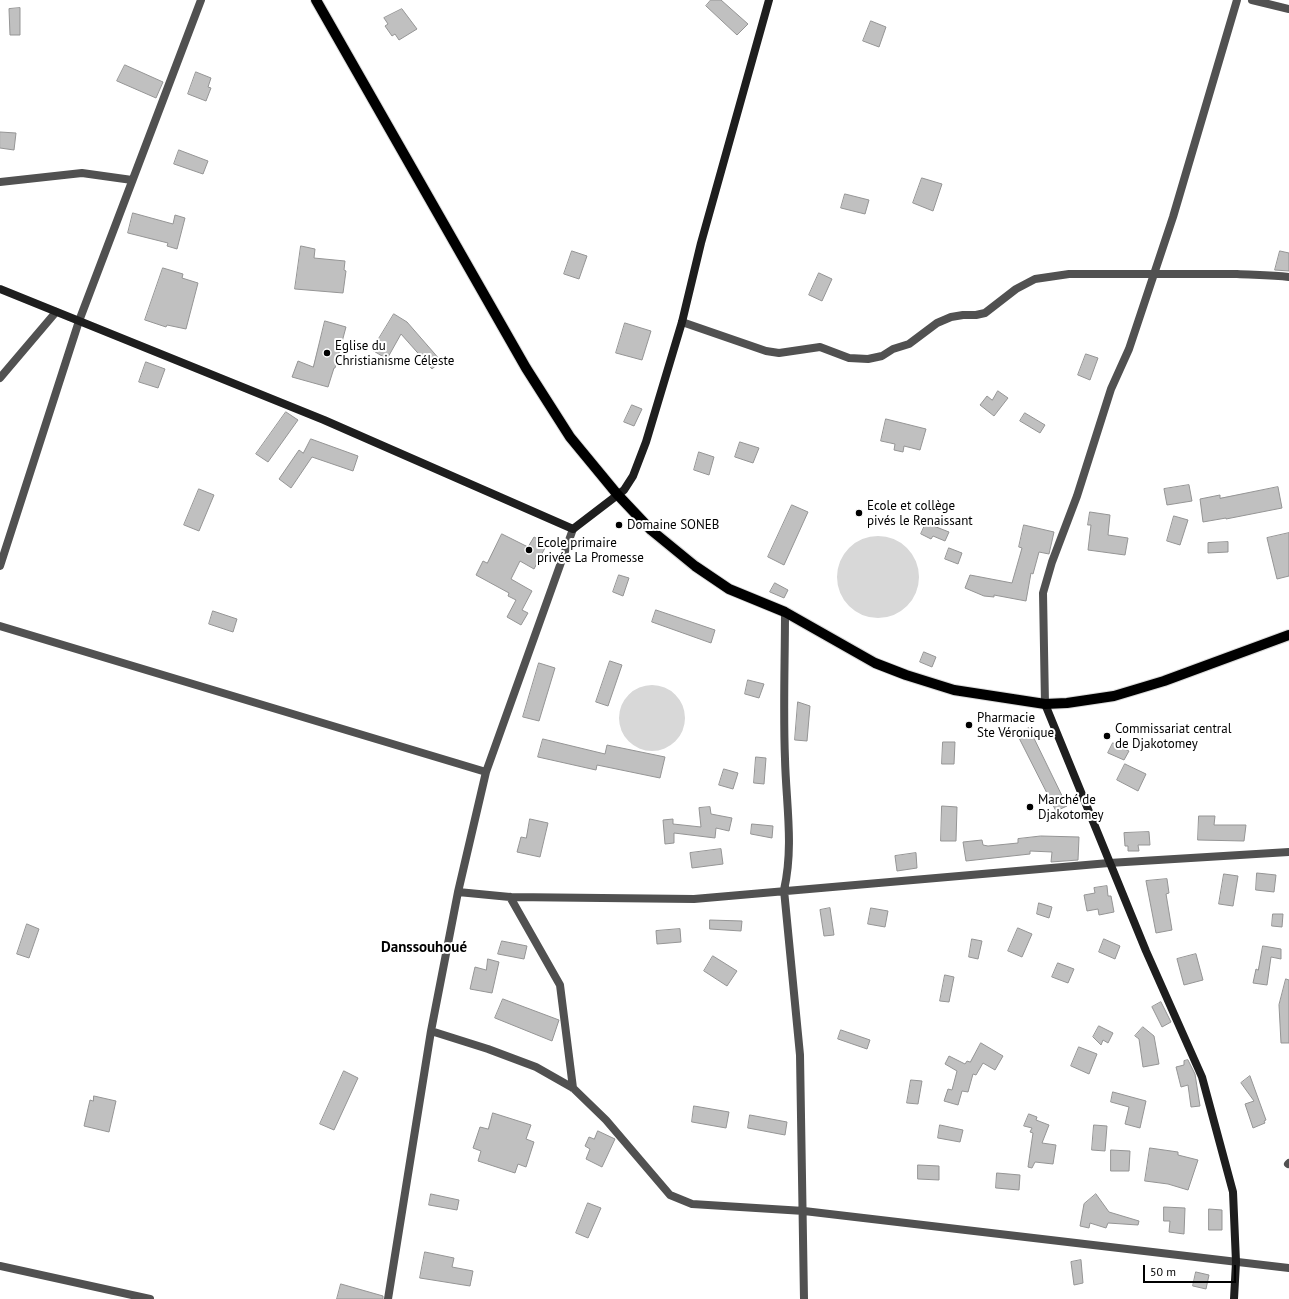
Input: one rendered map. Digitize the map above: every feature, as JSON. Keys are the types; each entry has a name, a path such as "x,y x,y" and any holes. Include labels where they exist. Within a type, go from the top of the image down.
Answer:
{"main road":[{"path":"316,0 526,368 570,436 617,494 651,530 695,566 728,589 785,612 875,663 954,690 1045,704 1067,703 1114,696 1164,681 1289,635"}],"street":[{"path":"0,566 79,321 201,0"},
{"path":"388,1299 431,1031 458,892 486,772 573,529 624,490 633,476 646,442 682,322 701,243 769,0"},
{"path":"1234,1299 1236,1262 1233,1192 1202,1077 1146,951 1045,704 1043,593 1052,562 1077,496 1111,389 1129,349 1155,274 1237,0"},
{"path":"1252,0 1289,9"},
{"path":"0,182 82,173 132,180"},
{"path":"682,322 750,347 773,352 779,353 820,347 849,358 868,359 882,356 893,349 909,344 937,323 951,317 976,315 985,312 1016,289 1035,279 1069,274 1237,274 1251,276 1270,274 1289,277"},
{"path":"0,289 324,420 573,529"},
{"path":"0,378 56,312"},
{"path":"785,612 785,759 790,835 789,867 784,890 800,1055 804,1211 804,1299"},
{"path":"0,626 486,772"},
{"path":"458,892 510,897 694,899 784,890 1110,863 1289,852"},
{"path":"510,897 560,985 573,1088"},
{"path":"431,1031 488,1049 536,1067 573,1088 606,1120 670,1195 692,1204 804,1211 1289,1268"},
{"path":"0,1266 150,1299"}],"shaded area":[{"path":"878,536 894,539 907,548 916,561 919,577 916,593 907,606 894,615 878,618 862,615 849,606 840,593 837,577 840,561 849,548 862,539"},
{"path":"652,685 664,688 675,695 682,706 685,718 682,730 675,741 664,748 652,751 640,748 629,741 622,730 619,718 622,706 629,695 640,688"}],"building":[{"path":"711,0 721,0 748,24 737,35 706,6"},
{"path":"20,8 20,35 10,35 9,9"},
{"path":"402,9 417,29 399,40 395,34 392,36 385,26 388,24 384,18"},
{"path":"871,21 886,27 879,47 863,41"},
{"path":"125,65 163,82 156,98 117,81"},
{"path":"196,72 211,78 208,87 211,88 206,101 188,94"},
{"path":"0,132 16,133 14,150 0,148"},
{"path":"179,150 208,161 203,174 174,164"},
{"path":"922,178 942,184 933,211 913,203"},
{"path":"845,194 869,200 865,214 841,208"},
{"path":"133,213 173,224 175,215 185,218 177,249 167,246 168,243 128,233"},
{"path":"301,246 315,249 314,258 345,261 344,270 346,271 343,293 295,289"},
{"path":"572,251 587,256 579,279 564,274"},
{"path":"1280,251 1289,253 1289,271 1275,270"},
{"path":"163,268 183,274 182,278 198,283 186,329 167,325 166,327 145,320"},
{"path":"819,273 832,279 822,301 809,295"},
{"path":"394,314 407,322 441,361 432,369 401,334 387,359 372,350"},
{"path":"325,321 346,327 335,368 328,387 292,377 298,361 313,367"},
{"path":"625,323 651,331 642,360 616,353"},
{"path":"1086,354 1098,358 1090,380 1078,375"},
{"path":"146,362 165,369 158,388 139,382"},
{"path":"998,391 1008,398 994,416 980,405 987,396 992,400"},
{"path":"632,405 642,409 634,426 624,422"},
{"path":"286,412 298,420 268,462 256,454"},
{"path":"1025,413 1045,425 1040,433 1020,421"},
{"path":"886,419 926,429 920,450 904,446 903,452 894,450 895,444 881,441"},
{"path":"311,439 358,456 353,471 312,457 291,488 279,479 299,450 303,453"},
{"path":"740,442 759,448 753,463 735,457"},
{"path":"699,452 714,457 709,475 694,470"},
{"path":"1189,485 1192,501 1167,505 1164,489"},
{"path":"1278,487 1282,508 1203,522 1200,499 1220,495 1220,498"},
{"path":"199,489 214,495 199,531 184,525"},
{"path":"792,505 808,512 784,565 768,557"},
{"path":"1090,512 1110,515 1108,535 1128,538 1125,555 1088,550 1091,525 1088,525"},
{"path":"1174,516 1188,520 1180,545 1167,541"},
{"path":"926,523 949,532 945,541 933,536 931,539 921,534"},
{"path":"1024,525 1054,532 1049,554 1039,552 1033,574 1031,573 1026,601 994,595 994,597 984,596 965,588 970,575 1012,583 1022,548 1019,547"},
{"path":"1289,533 1289,576 1277,579 1267,538"},
{"path":"502,534 528,547 534,537 547,544 534,569 520,561 511,579 532,591 522,610 528,613 521,625 507,617 516,600 508,596 509,593 476,575 483,561 487,563"},
{"path":"1228,542 1228,552 1208,553 1208,543"},
{"path":"949,548 962,553 958,564 945,559"},
{"path":"619,575 629,578 623,596 613,592"},
{"path":"775,583 788,590 784,598 770,592"},
{"path":"656,610 715,630 711,643 652,622"},
{"path":"213,611 237,619 233,632 209,624"},
{"path":"924,652 936,657 932,667 920,662"},
{"path":"610,661 622,665 608,706 596,702"},
{"path":"539,663 555,668 539,721 523,717"},
{"path":"748,680 764,684 759,698 745,694"},
{"path":"798,702 810,706 807,741 795,740"},
{"path":"1029,728 1067,806 1056,811 1017,734"},
{"path":"543,739 605,754 607,745 665,757 660,778 597,765 596,770 538,757"},
{"path":"943,742 955,742 954,764 942,764"},
{"path":"1113,743 1129,751 1124,760 1108,753"},
{"path":"756,757 766,758 764,784 754,783"},
{"path":"1125,764 1146,774 1138,791 1117,780"},
{"path":"724,769 738,773 733,789 719,785"},
{"path":"942,806 957,807 956,841 941,841"},
{"path":"710,807 711,814 732,818 729,831 716,828 715,838 674,833 674,843 665,844 663,820 673,819 673,824 701,827 699,808"},
{"path":"1199,816 1215,816 1214,825 1246,825 1244,841 1198,840"},
{"path":"530,819 548,823 540,857 517,852 521,837 526,838"},
{"path":"752,824 773,826 772,838 751,834"},
{"path":"1149,832 1150,845 1138,845 1139,851 1128,851 1128,846 1125,846 1124,833"},
{"path":"1041,836 1079,837 1078,860 1051,862 1052,852 1030,851 1030,854 966,861 963,842 982,840 983,845 988,846 1018,843 1018,839"},
{"path":"721,849 723,864 692,868 690,853"},
{"path":"916,853 917,868 897,871 895,856"},
{"path":"1257,873 1276,875 1274,892 1256,890"},
{"path":"1224,874 1238,876 1233,906 1219,904"},
{"path":"1167,879 1169,893 1166,894 1172,930 1156,933 1146,881"},
{"path":"1107,886 1108,896 1111,896 1114,912 1099,915 1098,909 1087,911 1084,895 1095,893 1094,888"},
{"path":"1039,903 1052,907 1049,918 1037,914"},
{"path":"830,908 834,935 824,936 820,910"},
{"path":"871,908 888,911 885,927 868,924"},
{"path":"1273,914 1283,914 1282,927 1272,926"},
{"path":"710,920 742,921 741,931 710,929"},
{"path":"27,924 39,929 29,958 17,954"},
{"path":"1018,928 1032,934 1022,957 1008,951"},
{"path":"680,929 681,942 657,944 656,931"},
{"path":"972,939 982,941 978,959 969,957"},
{"path":"1104,939 1120,946 1115,959 1099,952"},
{"path":"502,941 527,946 524,959 498,954"},
{"path":"1263,946 1281,949 1281,959 1271,957 1267,985 1253,983 1256,969 1258,970"},
{"path":"1196,954 1203,980 1184,985 1177,959"},
{"path":"713,956 737,971 727,986 704,971"},
{"path":"488,959 499,962 492,993 470,989 475,967 486,970"},
{"path":"1058,963 1074,969 1068,983 1052,977"},
{"path":"945,975 954,977 949,1002 940,1001"},
{"path":"1286,979 1289,980 1289,1043 1281,1043 1279,1005"},
{"path":"503,999 559,1020 552,1041 495,1018"},
{"path":"1161,1002 1171,1022 1162,1027 1152,1007"},
{"path":"1099,1026 1113,1033 1108,1043 1103,1040 1101,1045 1093,1037"},
{"path":"1143,1027 1154,1036 1159,1064 1143,1067 1139,1039 1135,1036"},
{"path":"841,1030 870,1040 867,1049 838,1039"},
{"path":"981,1043 1003,1056 995,1070 983,1063 976,1075 973,1074 968,1092 962,1091 958,1105 944,1101 948,1089 952,1090 957,1071 945,1064 949,1056 965,1064 967,1061 970,1062"},
{"path":"1079,1047 1097,1054 1089,1074 1071,1066"},
{"path":"1188,1060 1195,1074 1200,1106 1191,1107 1188,1085 1181,1087 1176,1067 1184,1065 1184,1061"},
{"path":"344,1071 358,1078 334,1130 320,1124"},
{"path":"1250,1076 1266,1120 1264,1121 1265,1123 1253,1128 1245,1104 1254,1101 1241,1083"},
{"path":"911,1080 922,1081 918,1104 907,1103"},
{"path":"1113,1092 1146,1101 1140,1128 1125,1124 1129,1107 1111,1102"},
{"path":"94,1096 116,1101 109,1132 84,1126 90,1100 93,1101"},
{"path":"694,1106 729,1112 726,1128 692,1122"},
{"path":"493,1113 531,1125 526,1139 534,1142 526,1167 518,1164 515,1173 478,1161 481,1151 473,1148 480,1127 488,1129"},
{"path":"1029,1114 1037,1117 1036,1120 1049,1125 1042,1143 1056,1145 1053,1164 1035,1162 1032,1168 1028,1167 1033,1133 1030,1132 1032,1128 1024,1126"},
{"path":"750,1115 787,1122 785,1135 748,1128"},
{"path":"940,1125 963,1130 960,1142 938,1138"},
{"path":"1094,1125 1107,1126 1105,1151 1092,1150"},
{"path":"598,1131 615,1139 602,1167 586,1159 590,1149 585,1146 589,1137 594,1139"},
{"path":"1150,1148 1178,1152 1178,1155 1198,1160 1188,1190 1168,1184 1145,1181"},
{"path":"1111,1150 1130,1151 1129,1171 1111,1171"},
{"path":"918,1165 939,1166 939,1180 918,1179"},
{"path":"997,1173 1020,1175 1019,1190 996,1188"},
{"path":"431,1194 459,1200 457,1210 429,1205"},
{"path":"1096,1194 1109,1212 1139,1221 1138,1225 1108,1223 1106,1228 1090,1223 1089,1228 1080,1226 1084,1204"},
{"path":"588,1203 601,1208 588,1238 576,1233"},
{"path":"1164,1207 1185,1208 1184,1234 1169,1232 1170,1221 1164,1221"},
{"path":"1209,1209 1222,1210 1222,1230 1209,1230"},
{"path":"425,1252 454,1258 452,1267 473,1271 470,1286 420,1278"},
{"path":"1081,1260 1083,1283 1074,1285 1071,1262"},
{"path":"1196,1272 1209,1275 1206,1289 1193,1286"},
{"path":"341,1284 383,1296 383,1299 337,1299"}],"place":[{"name":"Eglise du Christianisme Céleste","path":"327,353"},
{"name":"Ecole et collège pivés le Renaissant","path":"859,513"},
{"name":"Domaine SONEB","path":"619,525"},
{"name":"Ecole primaire privée La Promesse","path":"529,550"},
{"name":"Pharmacie Ste Véronique","path":"969,725"},
{"name":"Commissariat central de Djakotomey","path":"1107,736"},
{"name":"Marché de Djakotomey","path":"1030,807"}],"district":[{"name":"Danssouhoué","path":"424,948"}]}
